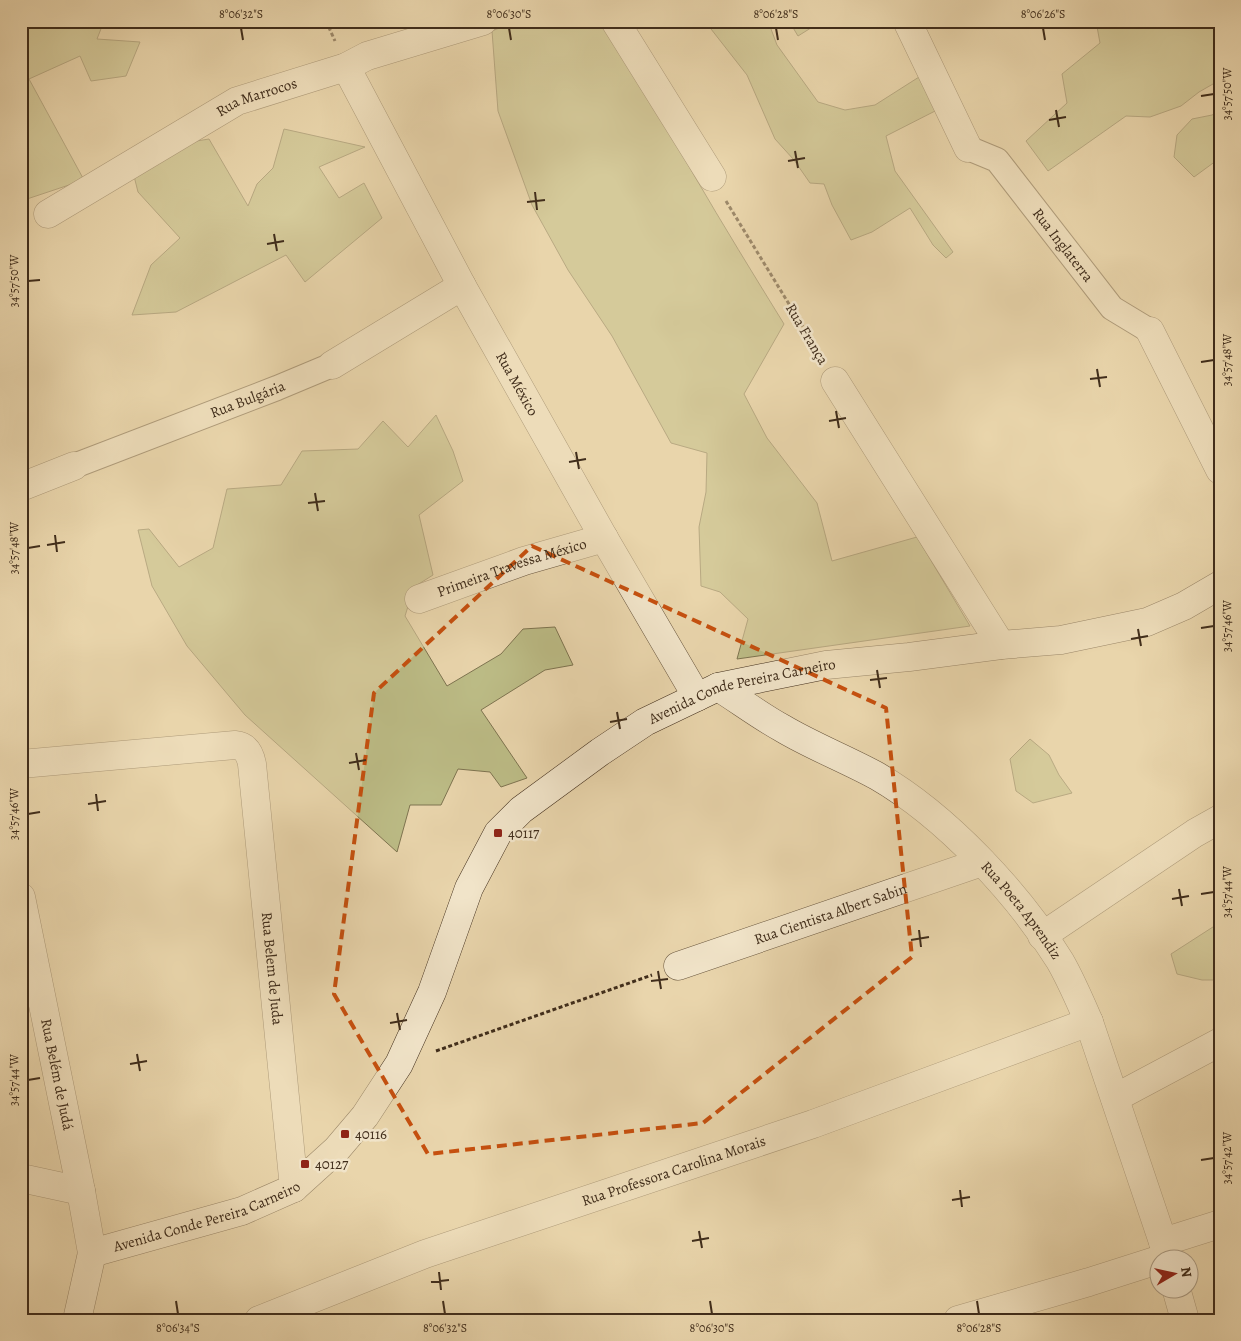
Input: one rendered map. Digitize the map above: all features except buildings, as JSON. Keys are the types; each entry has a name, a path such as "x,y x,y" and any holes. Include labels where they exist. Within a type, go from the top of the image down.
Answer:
{"street":[{"name":"Rua Marrocos","path":"48,214 237,101 346,67 367,56 483,21"},
{"path":"615,21 712,177"},
{"name":"Rua Inglaterra","path":"907,21 968,148 997,160 1112,308 1150,331 1220,470"},
{"name":"Rua México","path":"346,67 462,286 604,538 708,692"},
{"name":"Rua Bulgária","path":"21,487 277,388 332,364 462,286"},
{"name":"Rua França","path":"835,381 1001,645"},
{"name":"Primeira Travessa México","path":"418,600 524,561 604,538"},
{"name":"Avenida Conde Pereira Carneiro","path":"92,1252 242,1211 294,1188 337,1149 365,1116 399,1064 432,992 469,888 498,833 521,810 600,752 645,722 708,692 826,665 1061,640 1147,622 1184,606 1220,585"},
{"name":"Rua Poeta Aprendiz","path":"708,692 878,777 915,802 948,829 982,862 1022,907 1059,960 1074,987 1089,1022 1115,1098 1161,1248"},
{"name":"Rua Belem de Juda","path":"21,764 235,745 241,745 246,749 252,764 294,1188"},
{"path":"1042,936 1194,833 1220,819"},
{"name":"Rua Cientista Albert Sabin","path":"678,966 982,862"},
{"name":"Rua Belém de Judá","path":"21,897 92,1252"},
{"name":"Rua Professora Carolina Morais","path":"259,1320 425,1254 813,1124 1089,1022"},
{"path":"1115,1098 1220,1042"},
{"path":"21,1178 81,1191"},
{"path":"1176,1248 1220,1224"},
{"path":"77,1320 92,1252"},
{"path":"958,1320 1089,1282 1148,1260"},
{"path":"1179,1298 1185,1320"}],"path":[{"name":"Rua França","path":"712,177 835,381"},
{"path":"399,1064 678,966"}],"highlighted area":[{"path":"532,546 886,708 912,957 703,1123 428,1154 334,994 374,693"}],"green space":[{"path":"21,21 104,21 97,39 140,42 126,76 91,81 80,56 29,79 84,180 21,201"},
{"path":"516,21 611,21 672,137 784,324 744,394 767,438 817,503 832,561 917,537 970,626 737,659 748,619 720,592 701,586 699,527 706,492 707,453 671,443 612,336 568,270 532,205 498,111 492,31"},
{"path":"733,21 768,21 777,45 818,102 845,110 875,105 930,70 939,109 886,136 895,171 953,252 946,258 933,245 910,208 872,232 851,240 832,205 824,184 810,183 794,160 775,139 747,75 711,29"},
{"path":"789,21 822,21 798,36"},
{"path":"1096,21 1220,21 1220,80 1199,92 1181,106 1150,117 1126,116 1048,171 1026,141 1067,103 1062,74 1100,43"},
{"path":"1220,111 1220,158 1194,177 1174,157 1177,135 1192,119 1212,115"},
{"path":"284,129 365,147 319,167 339,198 364,183 382,218 305,282 286,255 176,312 132,315 151,265 180,238 138,192 128,152 209,139 248,206 257,184 273,168"},
{"path":"436,415 453,451 463,481 419,515 433,575 414,587 405,616 447,686 501,654 523,629 555,627 573,665 545,670 481,710 527,778 501,787 490,772 458,769 441,805 410,805 397,852 245,715 187,646 152,586 138,530 149,529 179,567 213,548 227,489 281,485 302,451 358,449 383,421 408,447"},
{"path":"1030,739 1049,755 1059,775 1072,793 1033,803 1016,791 1010,759"},
{"path":"1216,925 1220,939 1220,980 1202,980 1177,974 1171,954"}],"place":[{"name":"40117","path":"498,833"},
{"name":"40116","path":"345,1134"},
{"name":"40127","path":"305,1164"}]}
